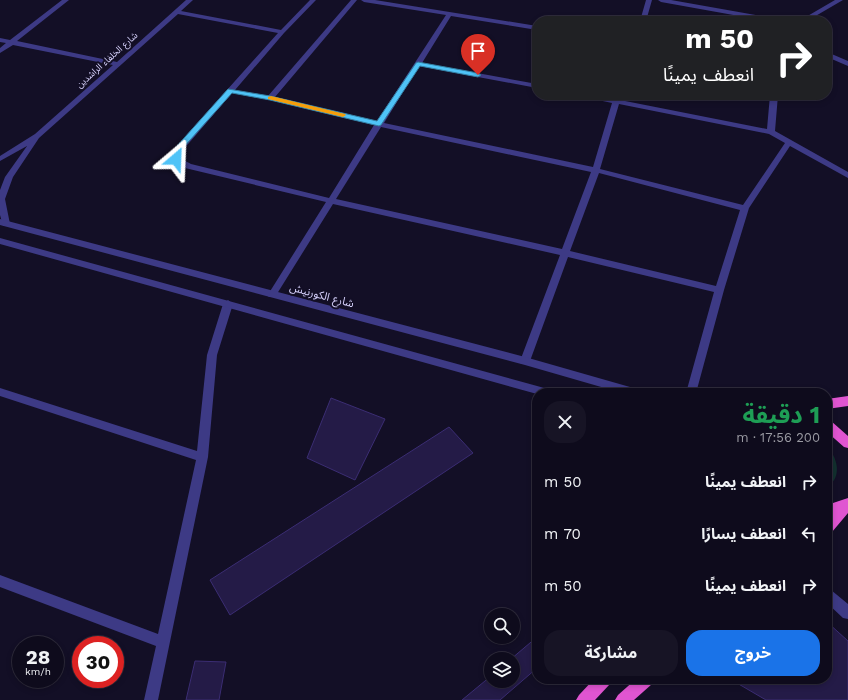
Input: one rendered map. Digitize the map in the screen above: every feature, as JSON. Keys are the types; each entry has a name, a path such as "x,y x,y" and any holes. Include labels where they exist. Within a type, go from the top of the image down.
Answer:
{"highway":[{"path":"832,403 848,400"},
{"path":"832,430 848,444"},
{"path":"832,510 848,503"},
{"path":"832,522 848,503"},
{"path":"584,700 600,684"},
{"path":"623,700 641,684"}],"street":[{"path":"0,51 66,0"},
{"name":"شارع الخلفاء الراشدين","path":"0,159 38,136 190,0"},
{"path":"313,0 282,32 179,149 176,159 188,166 331,201 565,253 719,290"},
{"path":"270,98 354,0"},
{"path":"364,0 532,27"},
{"path":"644,16 649,0"},
{"path":"661,0 750,16"},
{"path":"811,16 840,0"},
{"path":"177,12 282,32"},
{"path":"272,295 450,13"},
{"path":"0,40 117,64"},
{"path":"832,56 848,64"},
{"path":"418,64 532,85"},
{"path":"230,91 270,98 379,124 596,170 745,208"},
{"path":"525,361 596,170 616,100"},
{"path":"626,100 771,132 848,175"},
{"path":"771,132 774,100"},
{"name":"شارع الخلفاء الراشدين","path":"3,223 0,199 8,177 38,136"},
{"path":"692,388 719,290 745,208 789,142"},
{"name":"شارع الكورنيش","path":"3,223 525,361 620,388"},
{"path":"0,241 532,389"},
{"path":"150,700 202,457 212,355 228,304"},
{"path":"0,392 202,457"},
{"path":"0,581 162,642"},
{"path":"832,599 848,613"}],"green space":[{"path":"832,454 837,467 835,478 832,483"}],"building":[{"path":"331,398 385,419 355,480 307,458"},
{"path":"449,427 473,453 230,615 210,580"},
{"path":"832,627 848,641 848,700 766,700 739,684 832,684"},
{"path":"532,641 532,672 520,683 519,652"},
{"path":"195,661 226,662 219,700 186,700"},
{"path":"484,682 484,688 514,688 500,700 462,700"}],"slow traffic":[{"path":"271,98 343,115"}],"route":[{"path":"176,159 179,149 230,91 270,98 379,124 418,64 478,75"}]}
